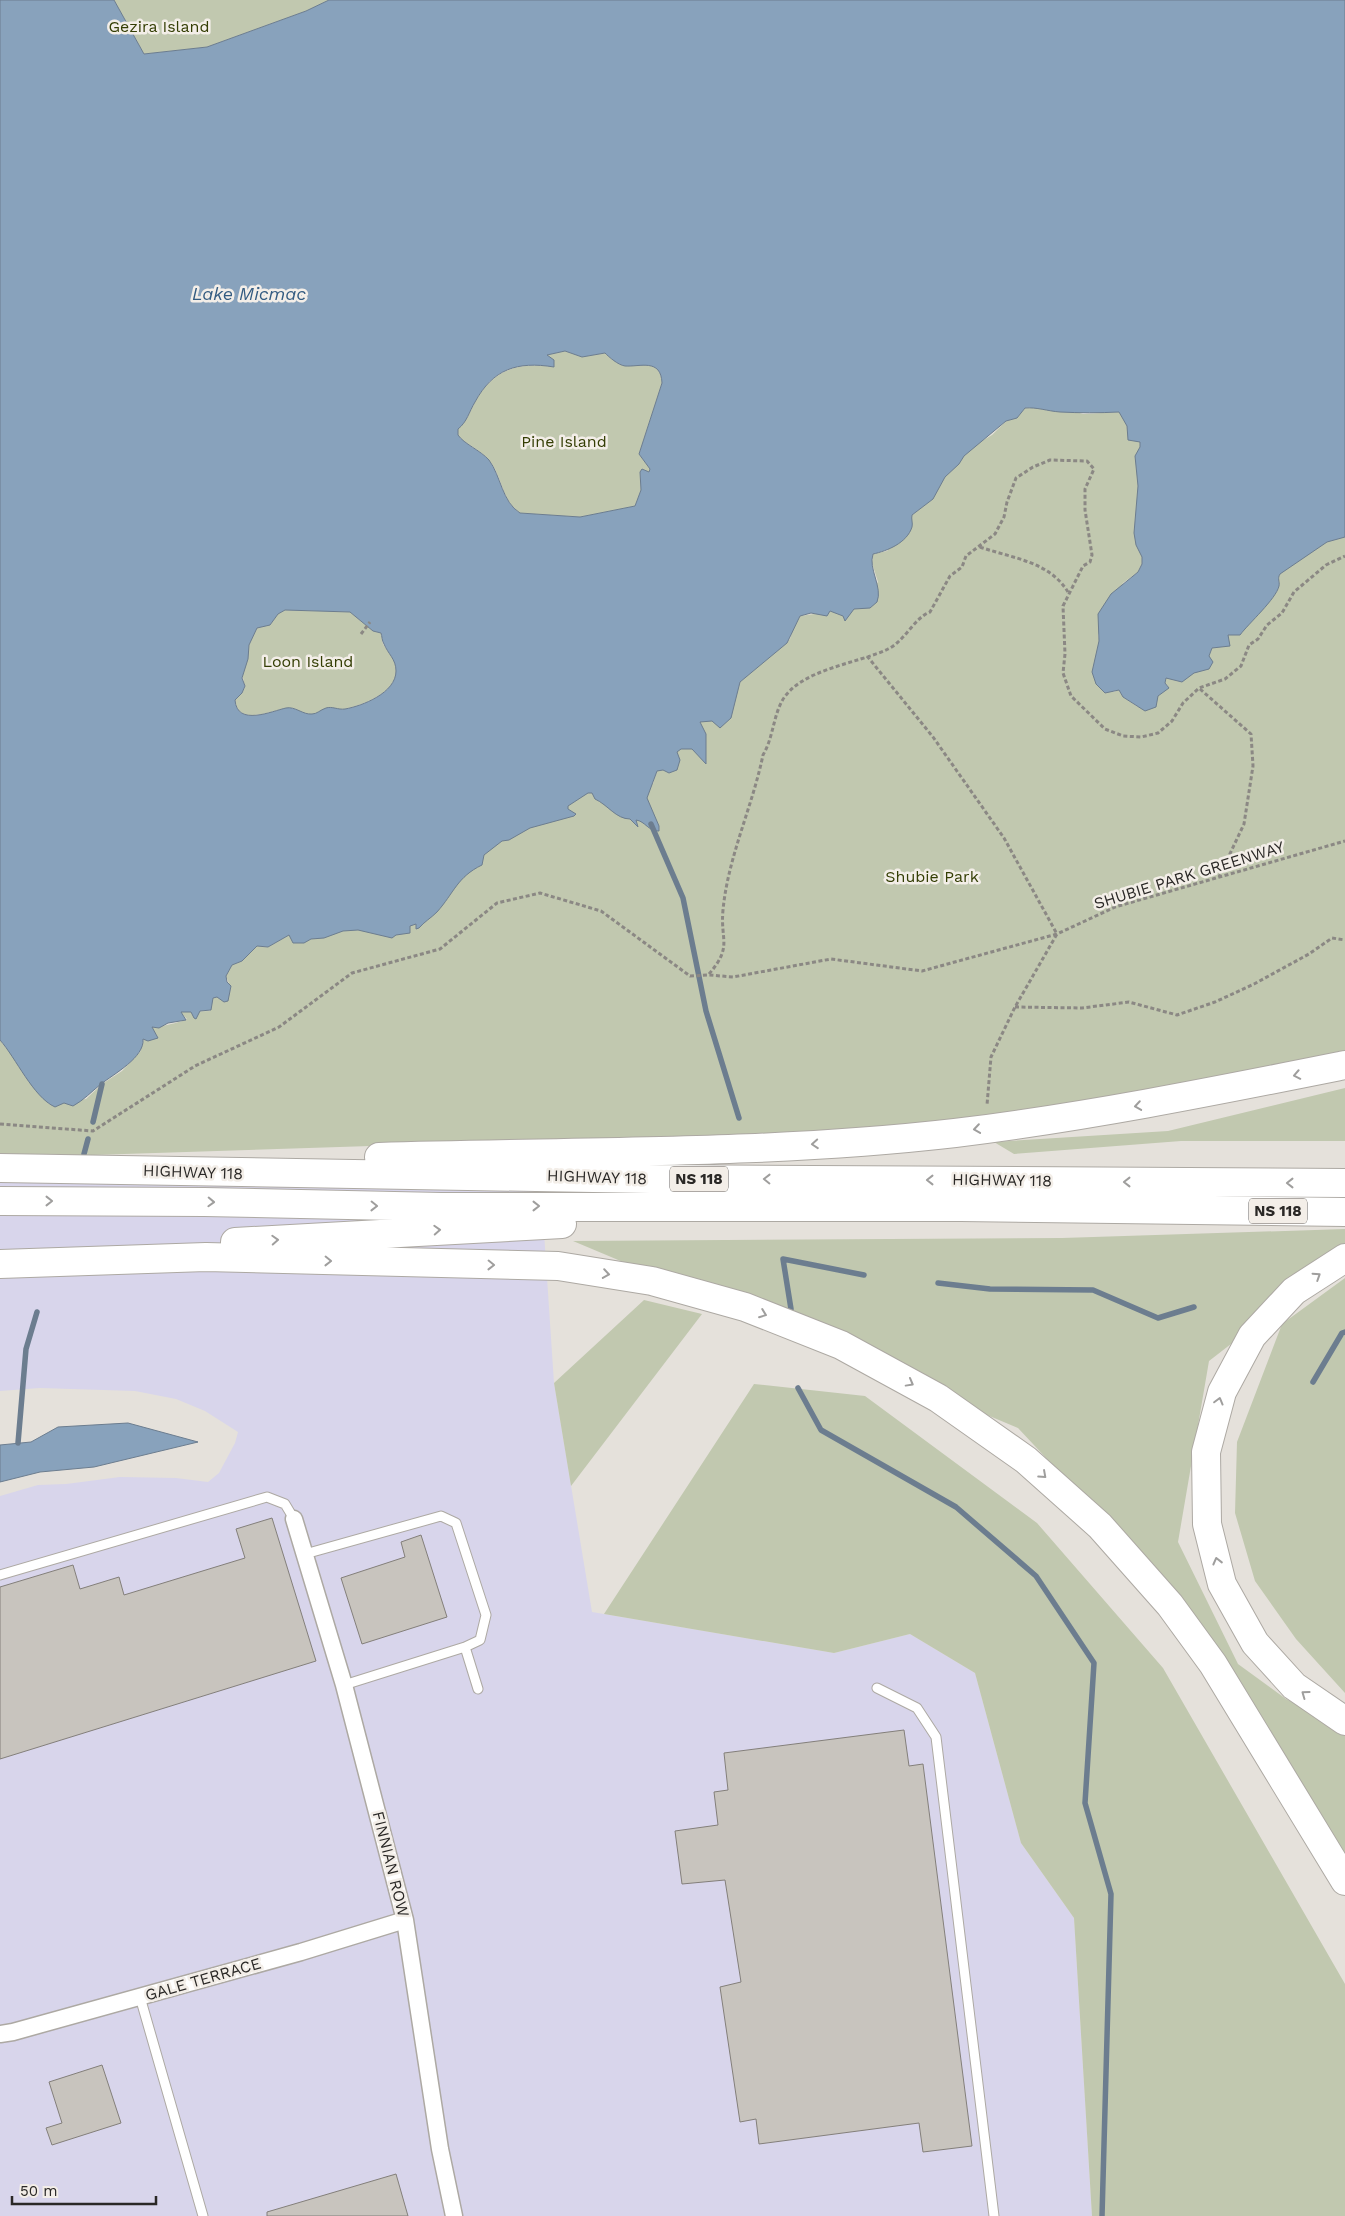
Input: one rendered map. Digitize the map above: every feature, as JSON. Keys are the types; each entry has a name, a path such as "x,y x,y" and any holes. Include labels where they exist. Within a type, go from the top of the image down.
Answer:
{"highway":[{"path":"60,1168 204,1159 746,1148 846,1142 954,1133 1140,1106 1345,1065"},
{"name":"HIGHWAY 118","path":"0,1168 322,1175 538,1176 650,1179 1343,1182"},
{"name":"HIGHWAY 118","path":"0,1201 204,1202 441,1207 1345,1212"},
{"path":"52,1261 204,1244 470,1228 751,1221 962,1219 1083,1222 1211,1210"},
{"path":"0,1264 206,1257 558,1266 652,1282 745,1307 841,1345 938,1398 1026,1460 1100,1526 1170,1605 1213,1664 1345,1881"},
{"path":"1345,1258 1294,1291 1252,1336 1222,1392 1206,1452 1207,1524 1222,1584 1255,1642 1294,1686 1345,1721"}],"street":[{"name":"FINNIAN ROW","path":"294,1518 344,1685 406,1920 440,2149 454,2216"},
{"name":"GALE TERRACE","path":"0,2034 140,1997 406,1920"}],"lane":[{"path":"0,1575 267,1497 285,1504 294,1518"},
{"path":"305,1554 441,1516 456,1523 486,1615 480,1640 465,1648 344,1685"},
{"path":"465,1648 478,1689"},
{"path":"877,1688 918,1708 936,1738 994,2216"},
{"path":"140,1997 203,2216"}],"path":[{"path":"706,975 720,961 725,941 723,911 730,870 763,755 769,744 773,722 783,700 798,684 812,676 889,649 913,628 922,615 930,612 950,576 962,567 966,556 995,534 1004,517 1007,502 1016,478 1033,467 1050,460 1088,461 1094,469 1085,489 1085,510 1092,555 1090,562 1083,566 1063,606 1065,654 1063,673 1071,696 1105,729 1123,736 1141,736 1158,733 1172,721 1183,703 1199,688 1225,679 1241,666 1249,645 1258,638 1267,625 1282,613 1294,592 1326,565 1345,556"},
{"path":"980,547 1036,564 1062,582 1068,593"},
{"path":"361,634 370,622"},
{"path":"868,656 933,737 999,831 1057,934 1015,1007 991,1057 987,1105"},
{"path":"1199,688 1251,734 1254,766 1244,824 1219,877"},
{"name":"SHUBIE PARK GREENWAY","path":"0,1124 93,1130 149,1097 195,1066 279,1027 352,973 440,949 497,903 540,893 601,911 690,976 733,977 831,959 922,971 1057,934 1115,908 1345,841"},
{"path":"1015,1007 1082,1008 1128,1002 1177,1015 1215,1002 1254,984 1309,954 1332,938 1345,940"}],"shaded area":[{"path":"0,1182 541,1187 554,1383 592,1612 834,1653 910,1634 975,1673 1021,1843 1074,1918 1092,2216 0,2216 0,1496 38,1485 66,1484 120,1477 176,1478 208,1482 219,1473 235,1443 238,1432 205,1411 176,1399 135,1391 40,1388 0,1391"}],"green space":[{"name":"Gezira Island","path":"114,0 329,0 306,11 207,47 144,54"},
{"name":"Pine Island","path":"565,351 582,357 605,353 619,364 649,365 658,370 661,375 662,383 639,454 650,469 649,472 642,470 640,472 641,490 635,506 580,517 520,513 509,502 497,473 489,460 458,435 458,429 466,420 482,391 498,375 518,367 554,367 551,358 547,355"},
{"name":"Shubie Park","path":"1045,402 1083,414 1119,412 1140,441 1144,560 1138,572 1123,583 1098,635 1113,692 1119,690 1123,697 1138,707 1168,686 1165,683 1166,678 1209,656 1212,648 1284,565 1345,523 1345,1067 1057,1124 0,1158 0,1040 49,1104 86,1099 102,1084 122,1071 140,1052 144,1039 157,1035 153,1033 151,1027 158,1027 187,1019 180,1012 210,1011 213,998 228,994 231,989 226,976 232,965 242,961 257,946 268,947 289,935 522,782 653,784 655,775 665,759 686,736 701,725 700,722 735,700 740,682 790,639 794,625 800,616 857,608 878,582 872,563 873,554 887,551 912,515 930,501 945,477 968,449 992,435 1006,421 1017,418 1025,408 1037,407"},
{"name":"Loon Island","path":"285,610 350,612 373,631 381,633 383,644 396,667 393,681 386,690 375,698 334,712 308,714 290,708 258,715 242,713 237,708 235,699 242,693 245,687 242,673 249,645 257,627 270,625 278,614"},
{"path":"1345,1088 1345,1141 1181,1141 1014,1154 994,1142 1168,1131"},
{"path":"1345,1229 1345,1256 1209,1361 1178,1542 1238,1664 1286,1699 1345,1726 1345,1856 1195,1617 1018,1428 573,1241 1062,1238"},
{"path":"1345,1278 1345,1693 1296,1639 1255,1581 1235,1513 1237,1442 1282,1324"},
{"path":"644,1300 702,1314 571,1486 554,1383"},
{"path":"754,1384 865,1396 1037,1523 1163,1668 1345,1984 1345,2216 1092,2216 1074,1918 1021,1843 975,1673 910,1634 834,1653 604,1614"}],"water":[{"name":"Lake Micmac","path":"0,0 114,0 144,54 207,47 306,11 329,0 1345,0 1345,537 1327,542 1280,574 1277,591 1268,604 1240,635 1228,635 1230,646 1212,648 1209,656 1213,662 1209,669 1194,673 1182,682 1166,678 1165,683 1169,688 1158,696 1156,707 1145,711 1123,697 1119,690 1105,693 1096,684 1092,672 1099,641 1098,614 1111,594 1138,572 1142,564 1142,557 1136,545 1134,533 1138,486 1135,456 1140,447 1140,442 1128,440 1127,426 1119,412 1055,412 1025,408 1017,418 1006,421 964,456 959,464 945,477 933,499 912,515 912,527 906,538 884,551 873,554 872,566 878,590 877,602 870,608 854,609 845,621 843,616 830,611 827,616 811,613 800,616 787,643 740,682 731,718 720,728 712,721 700,722 706,734 706,764 692,749 681,749 677,752 680,760 677,770 669,773 663,770 657,771 647,798 659,826 659,831 652,830 636,820 638,827 630,819 620,817 595,799 592,793 588,793 568,806 568,809 576,814 574,816 530,828 509,840 502,841 484,855 482,865 461,880 437,912 419,928 416,929 416,924 410,926 410,933 396,935 392,938 358,930 343,931 324,938 311,939 304,943 293,943 289,935 268,947 257,946 242,961 232,965 226,976 227,982 231,986 228,1001 224,1002 217,997 213,998 211,1010 200,1011 196,1019 191,1012 181,1012 186,1020 168,1023 159,1028 152,1027 158,1038 148,1041 143,1039 142,1046 134,1059 73,1106 64,1103 55,1107 39,1095 0,1040","holes":["565,351 582,357 605,353 622,365 654,367 661,375 662,383 639,454 650,469 649,472 642,469 640,472 641,490 635,506 580,517 520,513 505,496 489,460 458,435 458,429 466,420 482,391 498,375 507,370 529,365 554,367 554,360 547,355","285,610 350,612 373,631 381,633 383,643 396,667 395,679 377,697 360,705 345,709 328,708 312,714 289,708 256,715 242,713 237,708 235,700 242,693 245,686 242,678 248,659 249,645 257,628 270,625 278,614"]},
{"path":"128,1423 198,1442 94,1467 40,1472 0,1482 0,1445 31,1442 58,1427"}],"building":[{"path":"272,1518 316,1661 0,1759 0,1587 73,1565 80,1589 119,1577 124,1595 245,1558 236,1529"},
{"path":"421,1535 447,1617 362,1644 341,1578 405,1557 401,1542"},
{"path":"904,1730 909,1766 923,1764 972,2146 923,2152 919,2123 759,2144 756,2119 740,2122 720,1987 741,1982 725,1880 682,1884 675,1831 718,1825 714,1792 728,1790 724,1753"},
{"path":"102,2065 121,2123 52,2145 46,2128 62,2123 49,2082"},
{"path":"396,2174 408,2216 267,2216 267,2212"}],"waterway":[{"path":"651,824 683,898 706,1011 739,1118"},
{"path":"93,1122 102,1084"},
{"path":"84,1154 88,1139"},
{"path":"791,1309 783,1259 864,1275"},
{"path":"938,1283 990,1289 1093,1290 1158,1318 1194,1307"},
{"path":"18,1443 26,1349 37,1312"},
{"path":"1313,1382 1342,1333 1345,1332"},
{"path":"798,1388 821,1430 956,1507 1036,1576 1094,1663 1085,1803 1111,1894 1102,2216"}]}
